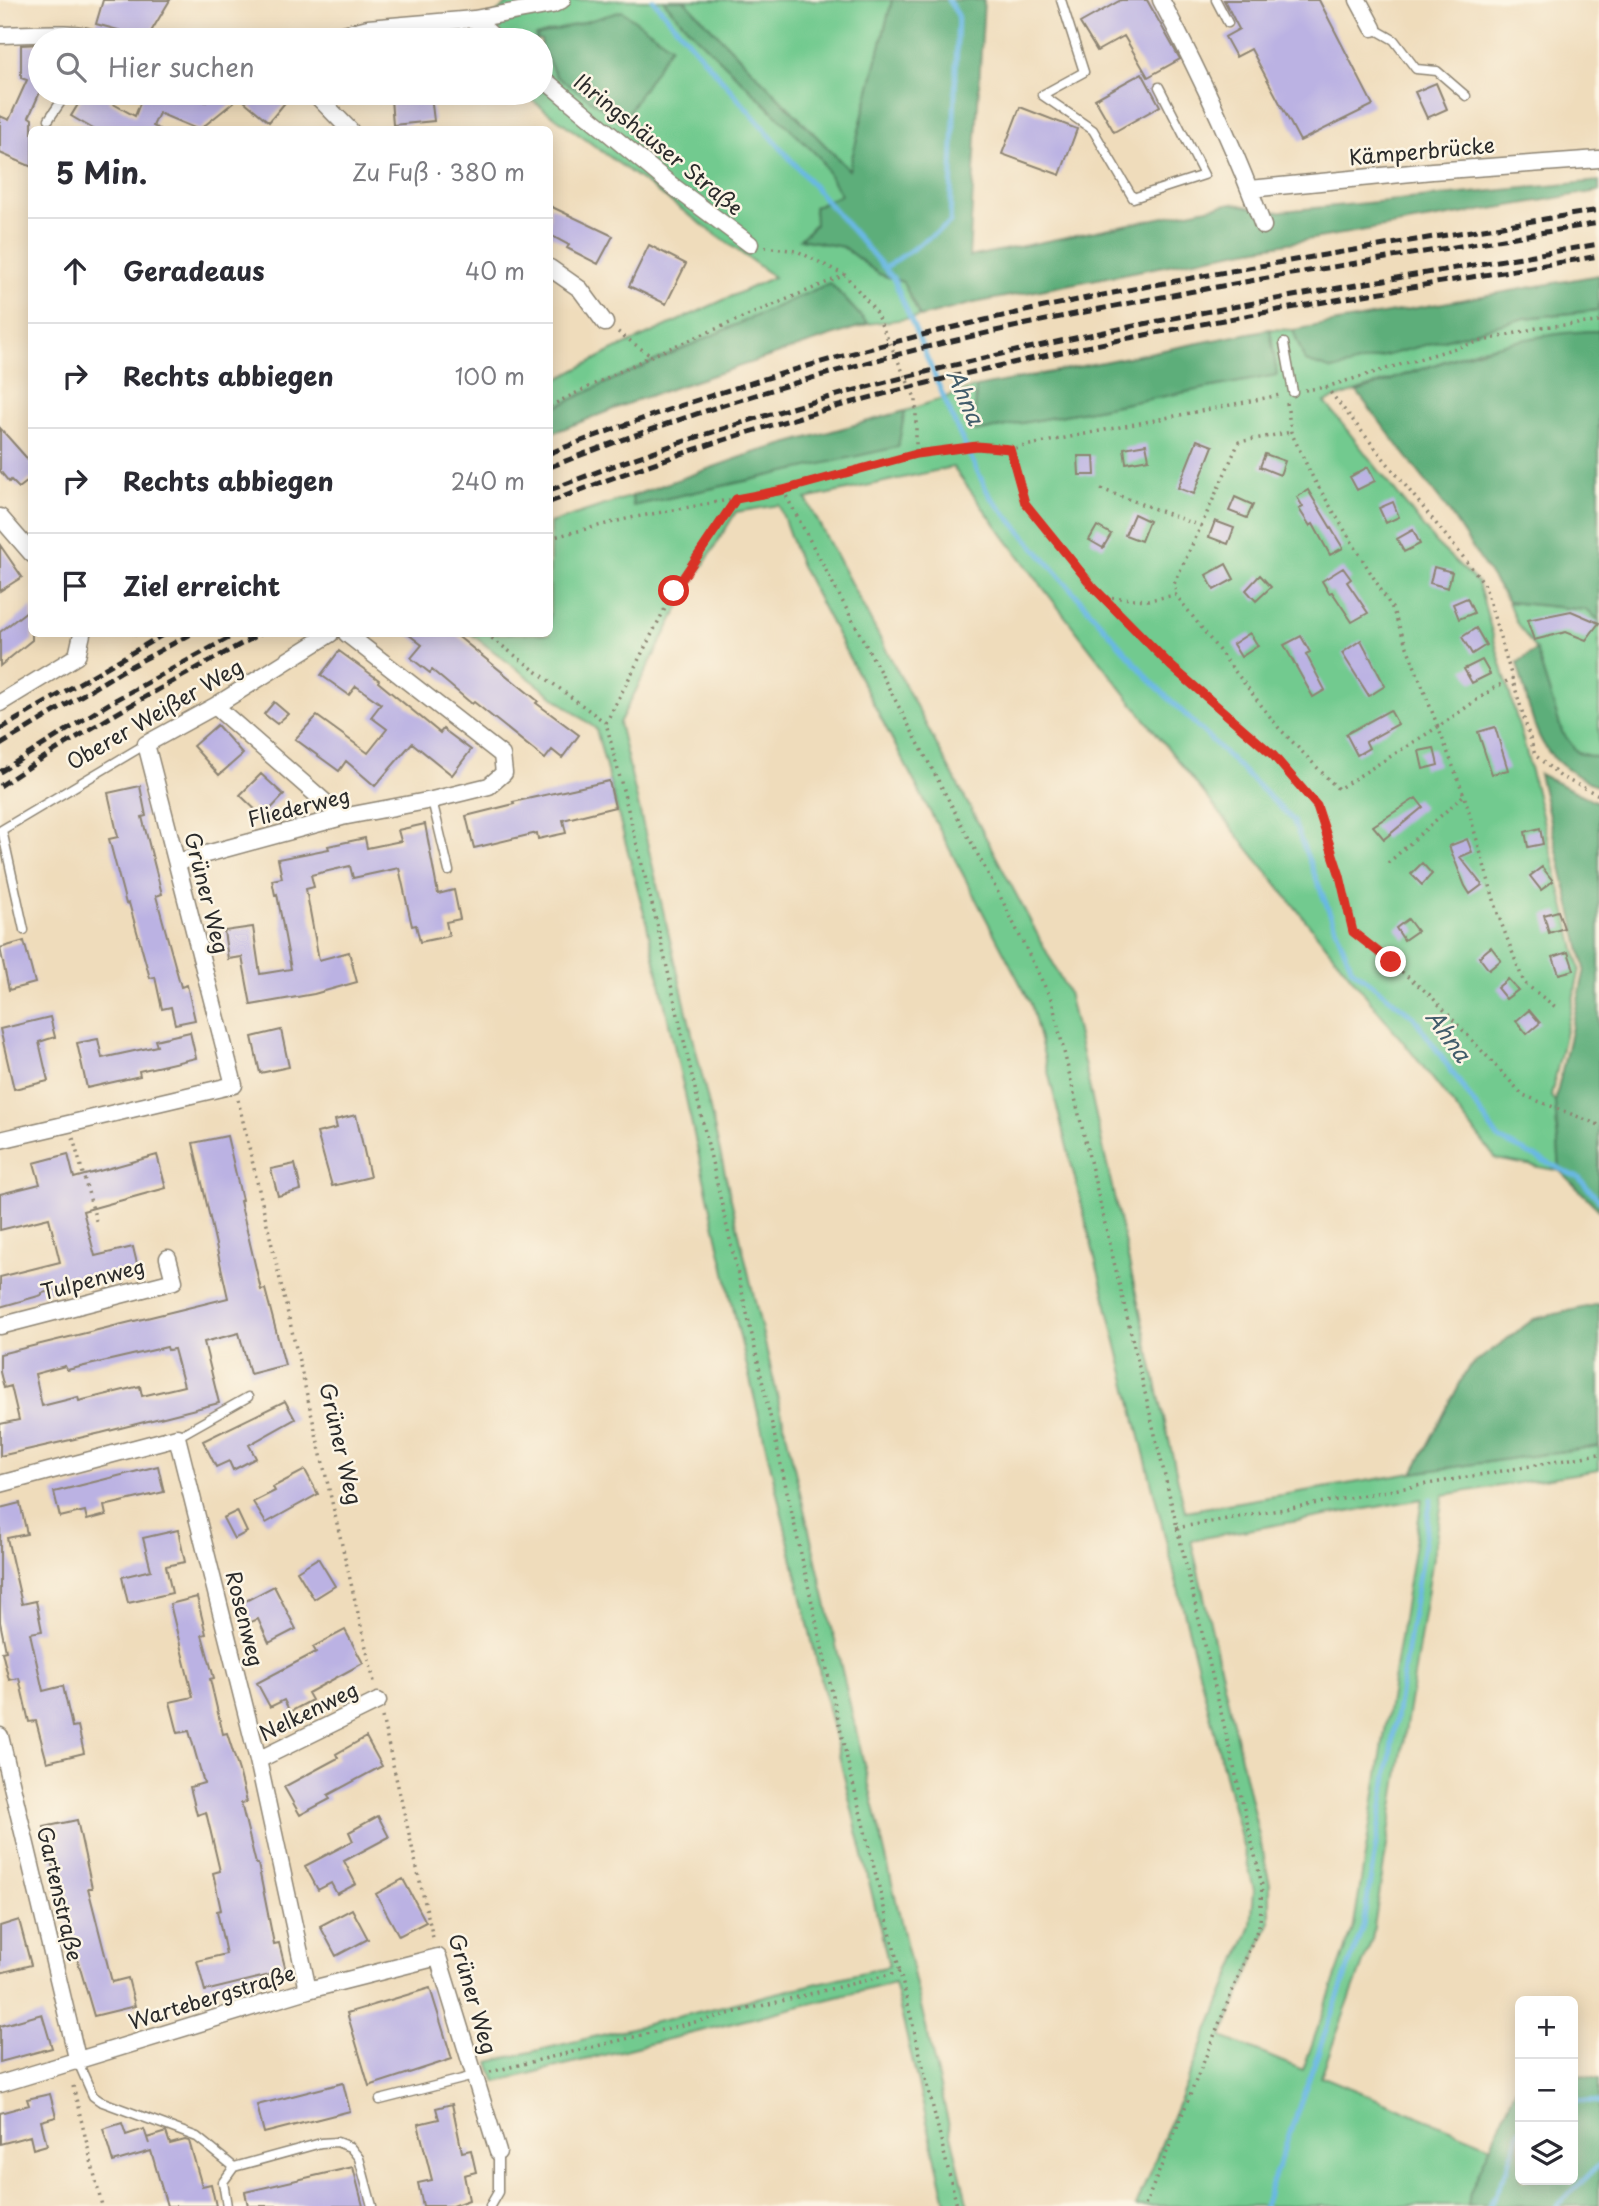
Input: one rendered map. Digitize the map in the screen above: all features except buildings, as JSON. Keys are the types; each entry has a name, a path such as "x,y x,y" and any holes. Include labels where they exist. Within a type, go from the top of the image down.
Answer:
{"street":[{"path":"364,28 474,19 552,5 562,0"},
{"path":"1161,0 1200,75 1250,189 1263,226"},
{"path":"1358,0 1373,27"},
{"path":"474,19 484,28"},
{"path":"0,35 28,35"},
{"name":"Ihringshäuser Straße","path":"553,87 670,184 750,244"},
{"path":"326,105 346,126"},
{"name":"Kämperbrücke","path":"1250,189 1432,171 1599,159"},
{"path":"553,270 580,289 605,323"},
{"path":"0,517 28,549"},
{"path":"0,702 76,656 81,637"},
{"name":"Oberer Weißer Weg","path":"146,744 215,706 325,637"},
{"name":"Fliederweg","path":"177,862 342,817 489,786 504,773 502,755 351,637"},
{"path":"215,706 342,817"},
{"name":"Grüner Weg","path":"146,744 234,1086"},
{"path":"0,1140 234,1086"},
{"name":"Tulpenweg","path":"0,1326 174,1281 168,1258"},
{"path":"0,1484 177,1437"},
{"name":"Rosenweg","path":"177,1437 258,1760 308,1990"},
{"name":"Nelkenweg","path":"258,1760 378,1702"},
{"name":"Gartenstraße","path":"0,1736 73,2063"},
{"name":"Grüner Weg","path":"438,1957 498,2152"},
{"name":"Wartebergstraße","path":"0,2084 308,1990 438,1957"}],"lane":[{"path":"1061,0 1084,72 1042,95 1093,130 1133,198 1204,175 1159,87"},
{"path":"1216,0 1228,23"},
{"path":"1373,27 1394,40 1416,69 1437,71 1466,96"},
{"path":"49,119 59,105"},
{"path":"1284,342 1293,392"},
{"name":"Oberer Weißer Weg","path":"1,830 146,744"},
{"path":"432,800 449,871"},
{"path":"1,830 24,930"},
{"path":"177,1437 248,1397"},
{"path":"73,2063 93,2096 100,2101 197,2137 234,2167"},
{"path":"380,2100 474,2076"},
{"path":"227,2206 223,2182 234,2167 321,2143 337,2142 350,2147 359,2158 372,2206"},
{"path":"490,2206 498,2192 498,2152"}],"path":[{"path":"750,244 797,251 845,275 874,309 916,400 916,454"},
{"path":"553,405 651,356 845,275"},
{"path":"553,537 630,518 783,490 916,454 977,446 1010,449 1326,387 1462,346 1541,327 1599,322"},
{"path":"605,323 651,356"},
{"path":"1326,387 1484,583 1535,755 1561,777 1599,795"},
{"path":"1288,413 1292,432 1313,478 1392,608 1464,795 1499,917 1524,983 1557,1008"},
{"path":"1292,432 1239,442 1174,584 1176,595 1278,727 1338,789 1513,678"},
{"path":"1010,449 1025,503 1103,597 1171,666 1273,755 1317,806 1340,876 1353,932 1430,995 1523,1095 1599,1125"},
{"path":"1101,489 1201,526"},
{"path":"783,490 1002,900 1052,1001 1262,1885 1260,1923 1145,2206"},
{"path":"606,723 674,591 736,499"},
{"path":"1103,597 1148,600 1176,595"},
{"path":"490,637 606,723 659,933 847,1759 957,2206"},
{"path":"144,716 166,707"},
{"path":"1388,863 1464,795"},
{"name":"Grüner Weg","path":"234,1086 438,1957"},
{"path":"69,1124 97,1224"},
{"path":"1177,1528 1599,1454"},
{"path":"474,2076 900,1972"},
{"path":"73,2063 102,2206"}],"green space":[{"path":"512,0 663,0 819,157 841,195 801,239 843,247 879,274 903,282 920,317 868,324 830,283 553,409 553,381 614,350 774,277 538,105 553,105 553,70 556,76 654,74 553,42 553,28 478,28"},
{"path":"663,0 684,0 849,170 892,0 984,0 969,257 1232,203 1272,212 1599,181 1599,191 1246,250 974,303 920,317 903,282 879,274 843,247 800,239 815,225 814,207 841,195 819,157"},
{"path":"684,0 892,0 849,170"},
{"path":"622,11 671,46 622,122 556,76 553,70 553,31"},
{"path":"1599,275 1599,310 1525,318 1333,370 1305,361 1293,330"},
{"path":"830,283 868,324 637,400 553,433 553,409"},
{"path":"1599,310 1599,331 1578,332 1479,349 1325,402 1436,543 1478,583 1526,751 1580,969 1551,1096 1555,1102 1560,1171 1496,1159 1085,643 953,467 806,499 1068,992 1185,1511 1413,1473 1599,1446 1599,1470 1443,1495 1372,1939 1321,2076 1491,2146 1470,2193 1468,2206 1136,2206 1251,1926 1254,1890 1031,1004 800,564 779,505 736,512 687,592 619,723 968,2206 947,2206 894,1983 496,2082 489,2062 889,1966 731,1299 647,925 596,729 475,637 553,637 553,522 632,496 633,505 897,447 905,411 976,387 975,432 1276,375 1270,329 1293,330 1305,361 1525,318","holes":["1422,1499 1354,1925 1303,2070 1222,2037 1270,1921 1270,1884 1191,1540"]},
{"path":"1270,329 1277,375 975,432 976,387"},
{"path":"1599,331 1599,620 1586,610 1508,602 1447,509 1357,392 1446,361 1506,344 1537,337"},
{"path":"905,411 898,447 633,506 632,496 753,453"},
{"path":"1508,602 1586,610 1599,620 1599,758 1578,753 1562,732 1536,650 1516,622"},
{"path":"1536,650 1562,732 1578,753 1599,758 1599,786 1577,776 1561,764 1540,738 1517,663"},
{"path":"1539,774 1599,803 1599,1210 1560,1171 1555,1102 1585,969"},
{"path":"1599,1304 1599,1446 1413,1473 1468,1368 1534,1319"},
{"path":"1578,2075 1599,2079 1599,2206 1468,2206 1470,2193 1515,2090 1515,2185 1578,2185"}],"waterway":[{"name":"Ahna","path":"653,0 893,278 959,433 989,495 1151,681 1293,820 1352,969 1413,1016 1499,1139 1579,1178 1599,1200"},
{"path":"885,268 950,223 958,15 948,0"},
{"path":"1264,2206 1363,1926 1431,1499"},
{"name":"Ahna","path":"1578,2100 1599,2102"},
{"name":"Ahna","path":"1490,2206 1515,2145"},
{"name":"Ahna","path":"1557,2206 1599,2165"}],"railway":[{"path":"553,452 687,403 780,374 875,347 1006,315 1174,281 1599,210"},
{"path":"553,466 642,432 736,401 927,347 1178,294 1599,223"},
{"path":"553,489 677,444 806,404 936,370 1200,313 1599,244"},
{"path":"553,501 677,455 806,415 936,381 1200,324 1599,256"},
{"path":"0,729 159,637"},
{"path":"0,745 120,672 185,637"},
{"path":"0,772 110,703 231,637"},
{"path":"0,786 128,707 254,637"}],"route":[{"path":"674,591 736,499 783,490 916,454 977,446 1010,449 1025,503 1093,587 1171,666 1273,755 1317,806 1340,876 1353,932 1391,962"}]}
